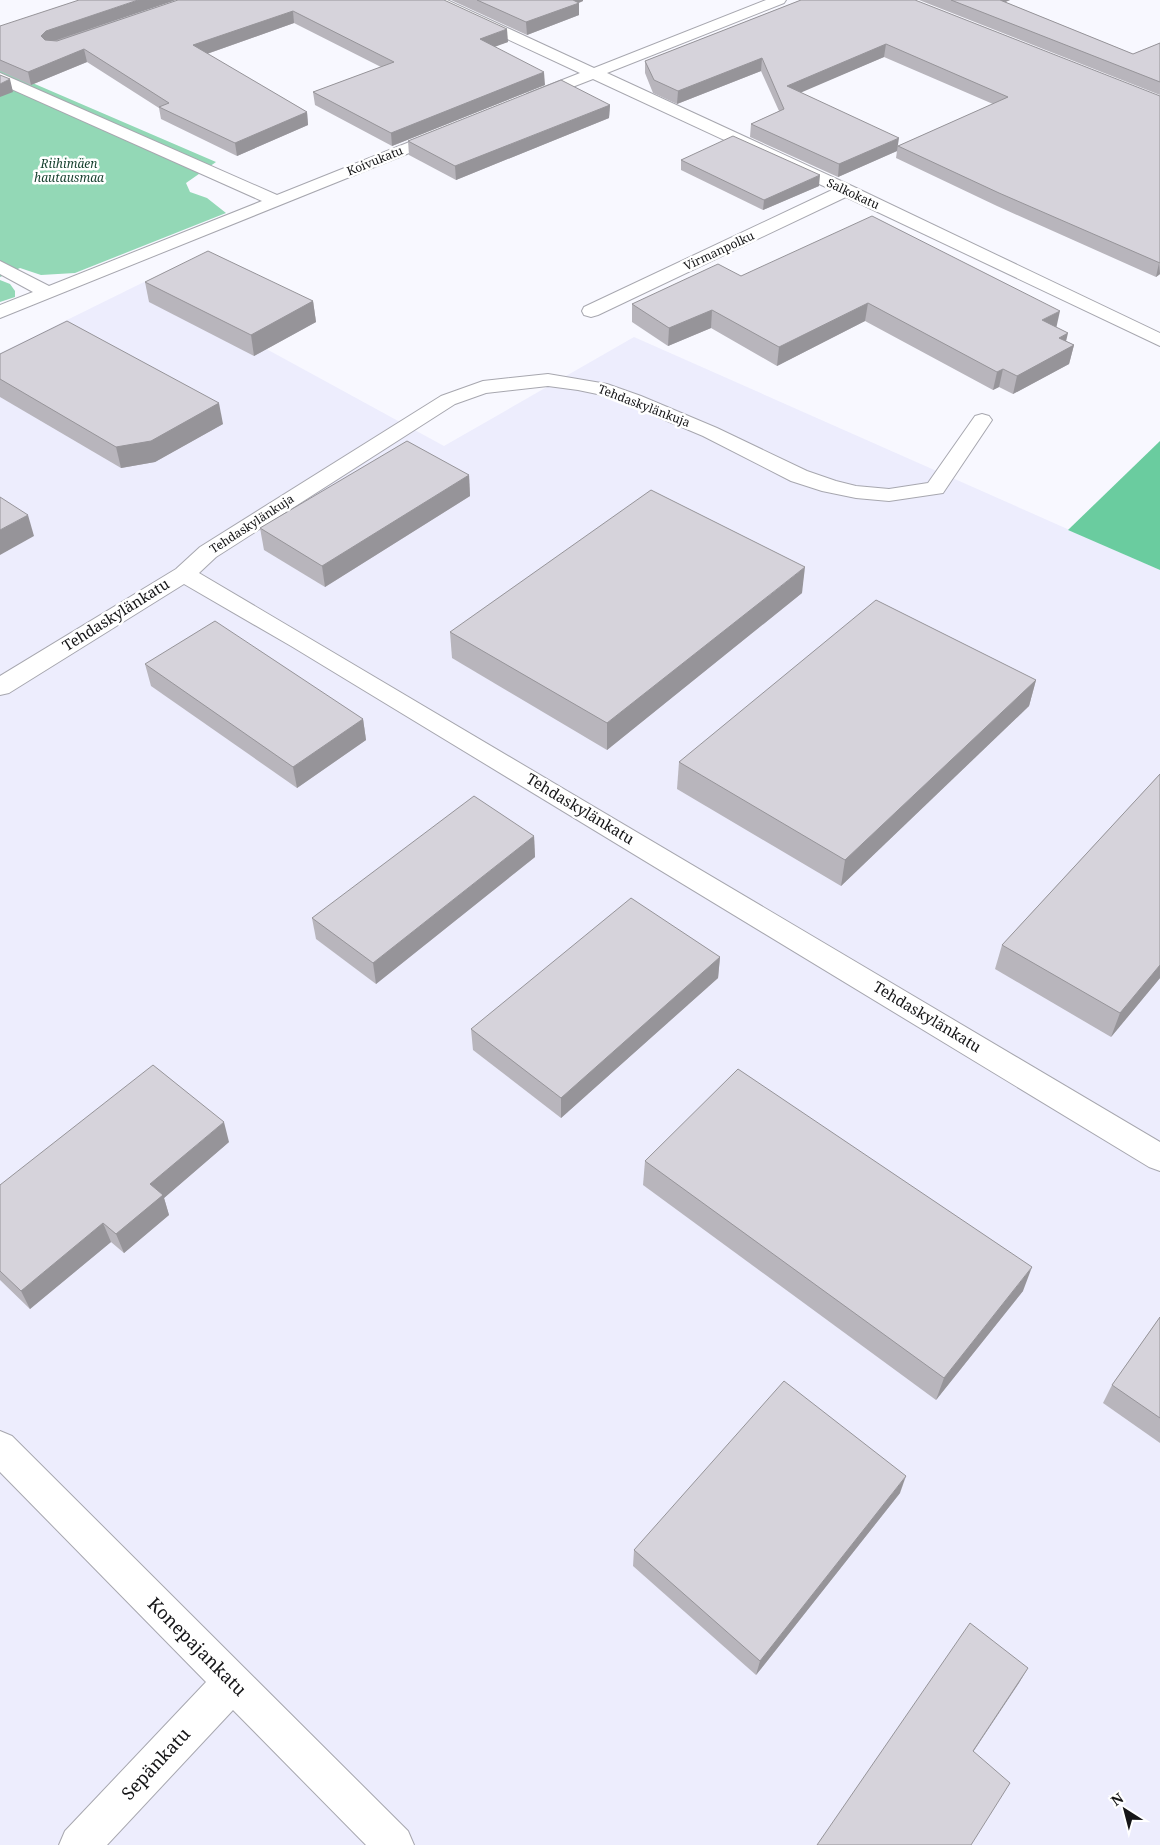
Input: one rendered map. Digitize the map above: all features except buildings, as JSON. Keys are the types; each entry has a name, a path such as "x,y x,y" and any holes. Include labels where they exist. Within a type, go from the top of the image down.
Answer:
{"street":[{"name":"Salkokatu","path":"435,0 846,190 1160,340"},
{"path":"520,102 779,0"},
{"path":"0,78 277,201"},
{"name":"Koivukatu","path":"0,312 457,128"},
{"name":"Virmanpolku","path":"591,311 846,190"},
{"path":"0,267 48,293"},
{"name":"Tehdaskylänkuja","path":"184,574 208,552 448,400 483,387 548,380 607,390 710,432 799,476 856,492 890,495 936,488 982,420"},
{"name":"Tehdaskylänkatu","path":"0,687 184,574 367,681 1160,1158"},
{"name":"Konepajankatu","path":"0,1448 394,1845"},
{"name":"Sepänkatu","path":"79,1845 232,1683"}],"shaded area":[{"path":"144,282 444,446 634,337 1160,570 1160,1845 0,1845 0,353"}],"green space":[{"name":"Riihimäen hautausmaa","path":"0,69 216,162 186,183 190,192 207,198 226,213 75,273 41,275 20,268 0,277"},
{"path":"0,280 10,284 15,291 15,297 0,302"},
{"path":"1160,441 1160,570 1068,530"}]}
